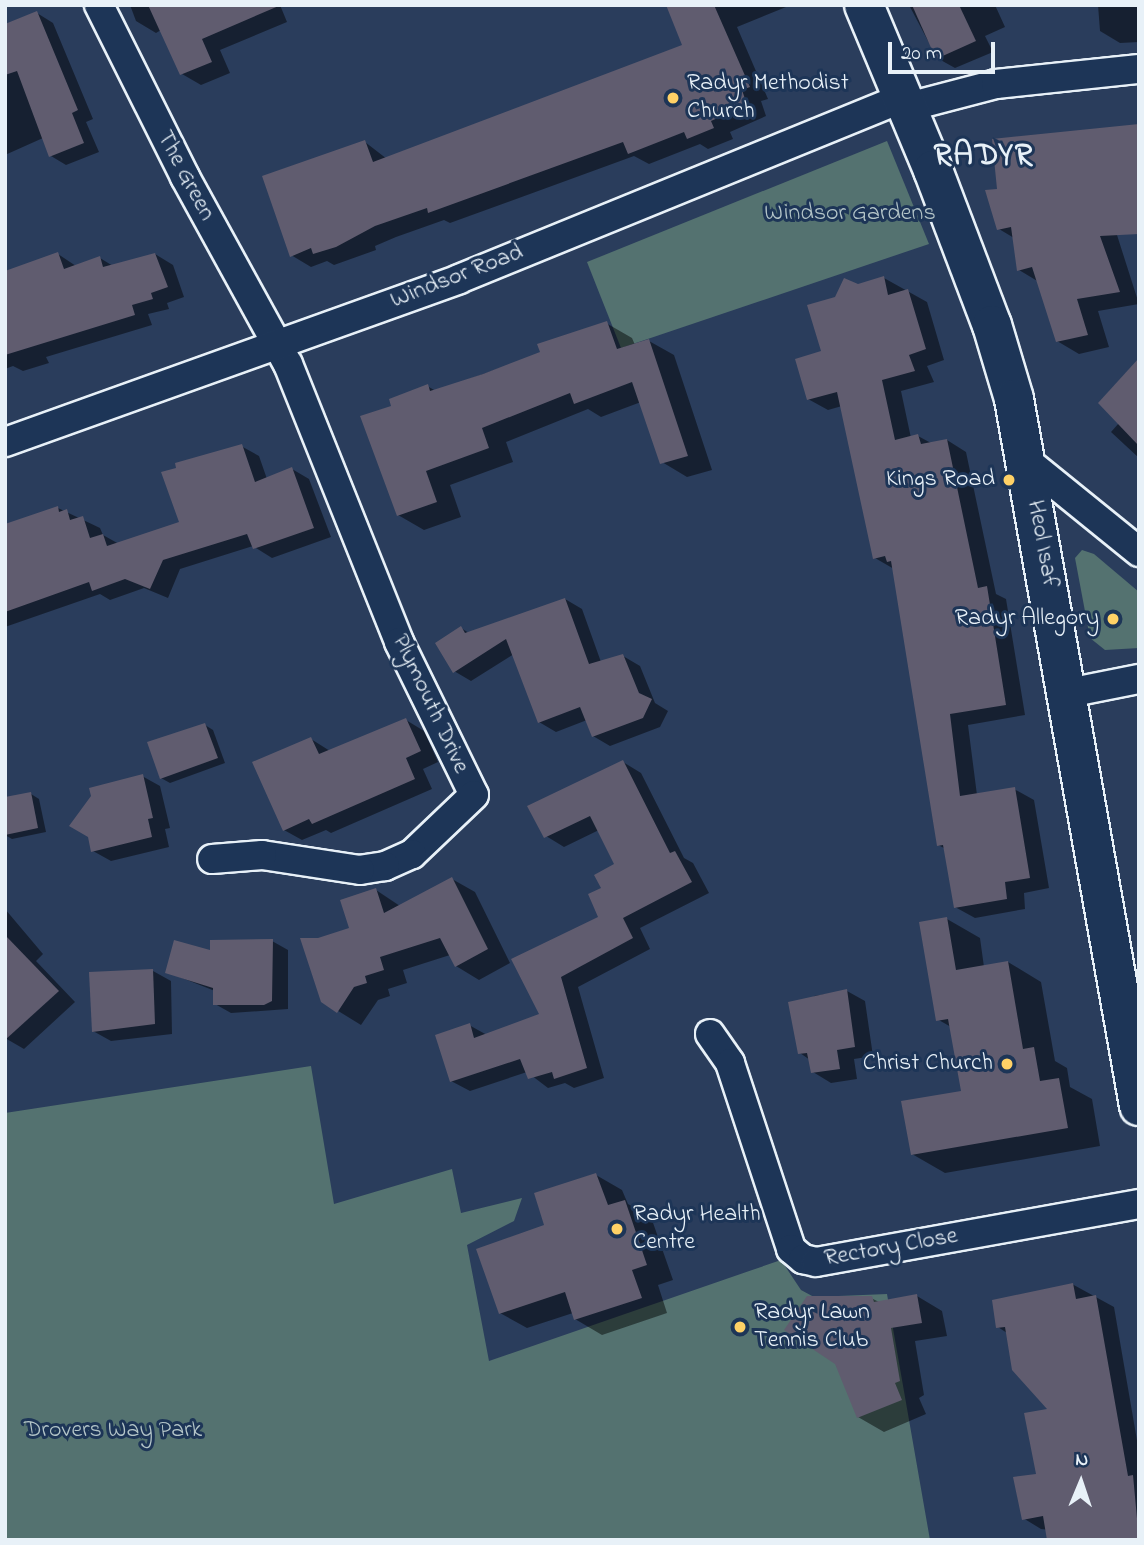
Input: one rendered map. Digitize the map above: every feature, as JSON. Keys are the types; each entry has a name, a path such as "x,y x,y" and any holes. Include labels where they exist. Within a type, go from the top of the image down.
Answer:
{"main road":[{"name":"Heol Isaf","path":"864,5 906,102 992,325 1028,462 1139,1106"}],"street":[{"name":"The Green","path":"99,5 185,177 278,344"},
{"name":"Windsor Road","path":"5,442 459,279 906,102 996,84 1139,69"},
{"name":"Plymouth Drive","path":"212,859 262,855 360,870 385,866 412,854 474,795 399,642 278,344"},
{"path":"1028,462 1139,552"},
{"path":"1068,693 1139,679"},
{"name":"Rectory Close","path":"710,1034 730,1063 791,1249 803,1259 816,1262 1139,1204"}],"green space":[{"name":"Windsor Gardens","path":"887,141 929,244 621,348 587,262"},
{"path":"1082,550 1094,554 1139,592 1139,648 1105,650 1090,638 1075,558"},
{"name":"Radyr Lawn Tennis Club","path":"311,1066 334,1204 452,1169 461,1213 522,1198 514,1221 467,1245 489,1361 781,1260 801,1290 814,1297 887,1294 930,1540 5,1540 5,1113"}],"building":[{"path":"148,5 281,5 202,39 212,62 180,75"},
{"path":"666,5 714,5 750,87 742,90 747,105 711,121 714,128 687,139 684,132 628,154 623,142 428,213 427,208 375,226 336,247 313,254 311,248 290,257 262,176 365,140 373,162 682,45"},
{"path":"912,5 959,5 976,41 936,59"},
{"path":"37,11 78,110 72,113 84,143 49,157 17,71 5,75 5,24"},
{"path":"1139,124 1139,234 1100,236 1120,292 1077,299 1088,335 1056,342 1032,267 1017,271 1011,227 997,230 985,190 997,189 992,139"},
{"path":"58,252 64,269 100,256 103,267 155,253 168,287 151,293 153,299 132,305 135,315 5,355 5,271"},
{"path":"884,276 888,295 908,289 926,349 909,355 915,371 882,380 895,440 918,434 921,444 947,439 978,588 987,586 1006,705 950,714 960,796 1015,787 1030,878 1005,882 1007,899 954,908 943,845 937,846 891,561 887,562 885,556 873,559 837,392 807,400 795,359 821,351 807,305 835,297 844,278 858,284"},
{"path":"607,321 617,349 649,339 688,456 660,464 632,382 574,404 570,393 482,428 489,448 426,471 437,502 397,516 360,416 391,406 389,399 428,384 430,391 483,374 540,352 537,344"},
{"path":"1139,358 1139,446 1098,403"},
{"path":"242,444 255,482 292,467 314,528 253,549 247,534 163,560 150,589 125,579 92,591 89,582 5,612 5,524 58,506 59,512 67,509 70,520 83,516 90,538 103,534 107,546 179,522 161,472 176,468 175,463"},
{"path":"565,598 589,664 623,654 639,693 652,699 643,718 592,737 580,707 538,723 506,639 453,673 435,643 461,626 465,633"},
{"path":"406,718 421,751 406,758 415,779 312,824 309,819 283,831 252,762 311,737 319,754"},
{"path":"205,723 218,758 160,779 147,742"},
{"path":"623,760 670,853 675,851 692,882 623,918 633,938 561,977 587,1068 554,1079 552,1072 528,1079 520,1059 450,1082 435,1035 470,1023 474,1038 539,1014 511,959 598,917 588,894 601,888 594,875 614,864 590,816 544,838 527,806"},
{"path":"143,774 153,818 148,819 152,837 91,852 88,837 69,826 91,796 89,788"},
{"path":"31,792 38,828 5,835 5,797"},
{"path":"452,877 488,949 455,967 440,938 380,957 384,970 365,976 367,983 354,987 337,1013 321,1002 300,938 318,938 349,928 340,900 376,888 384,913"},
{"name":"Christ Church","path":"947,917 956,970 1008,961 1023,1049 1034,1047 1040,1081 1059,1078 1068,1128 911,1155 901,1101 961,1091 948,1019 936,1021 919,922"},
{"path":"5,935 59,991 5,1040"},
{"path":"273,939 272,1001 264,1005 213,1005 213,988 165,973 174,940 210,950 210,940"},
{"path":"153,969 155,1024 92,1032 89,972"},
{"path":"847,989 855,1047 837,1050 840,1069 811,1073 807,1053 798,1054 788,1002"},
{"path":"596,1173 608,1205 625,1200 647,1265 632,1270 642,1298 574,1320 565,1292 499,1314 476,1249 544,1225 534,1193"},
{"path":"1073,1283 1076,1299 1096,1295 1128,1476 1133,1475 1139,1540 1047,1540 1043,1516 1022,1520 1013,1477 1036,1474 1024,1413 1047,1409 1012,1370 1005,1327 996,1328 992,1300"},
{"path":"917,1294 922,1323 891,1328 900,1381 895,1383 902,1400 857,1418 835,1364 784,1330 807,1296 872,1296 874,1302"}],"place":[{"name":"Radyr Methodist Church","path":"673,98"},
{"name":"Kings Road","path":"1009,480"},
{"name":"Radyr Allegory","path":"1113,619"},
{"name":"Christ Church","path":"1007,1064"},
{"name":"Radyr Health Centre","path":"617,1229"},
{"name":"Radyr Lawn Tennis Club","path":"740,1327"}],"district":[{"name":"RADYR","path":"984,157"}],"park label":[{"name":"Drovers Way Park","path":"113,1431"}]}
